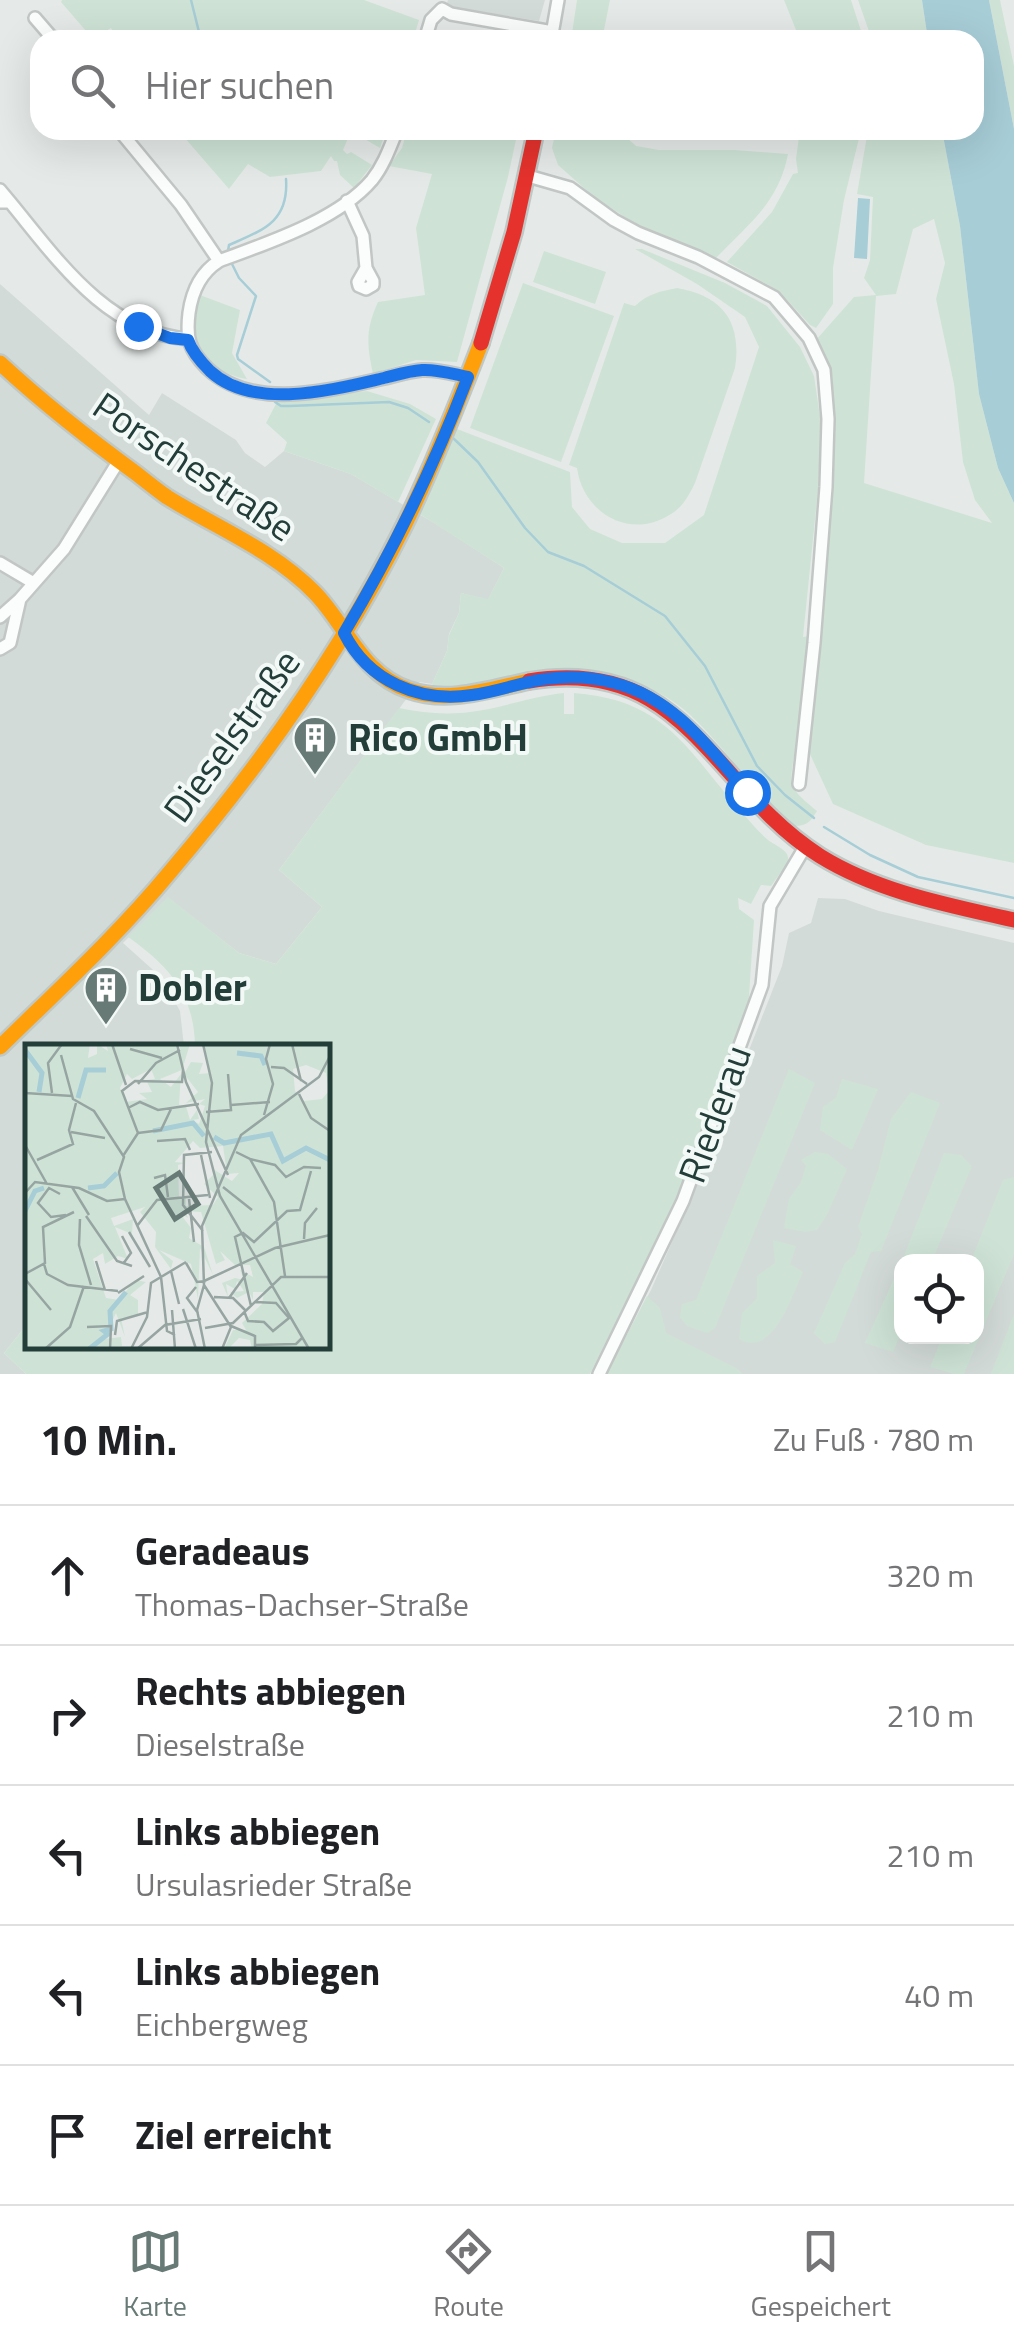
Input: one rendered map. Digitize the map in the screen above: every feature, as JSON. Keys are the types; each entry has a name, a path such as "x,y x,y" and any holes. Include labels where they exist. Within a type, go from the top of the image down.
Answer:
{"street":[{"path":"553,30 558,0"},
{"path":"428,30 440,4 451,14 524,30"},
{"path":"35,18 45,30"},
{"path":"128,140 226,259"},
{"path":"393,140 375,176 347,201 309,226 207,269 193,292 188,340 215,375 237,387 270,395 301,393 421,370 468,377"},
{"name":"Dieselstraße","path":"0,1048 170,874 273,743 344,633 420,492 468,377 518,219 534,140"},
{"path":"528,176 570,188 638,234 698,257 774,298 809,338 824,370 828,418 826,487 799,784"},
{"path":"0,190 5,202 100,303 138,326 188,340"},
{"path":"347,201 363,236 366,268"},
{"name":"Porschestraße","path":"0,363 118,462 169,498 295,574 328,607 351,647 376,672 405,690 424,695 471,696 548,678 581,678 639,692 688,725 763,810 805,847 838,868 928,900 1014,920"},
{"path":"0,617 64,549 118,462"},
{"path":"0,562 32,582"},
{"path":"0,649 10,643 20,599"},
{"name":"Riederau","path":"599,1374 683,1200 762,985 770,906 805,847"}],"shaded area":[{"path":"448,0 545,0 539,21 453,8"},
{"path":"0,284 149,415 162,393 236,440 245,453 265,467 284,451 351,474 504,568 488,600 461,593 447,651 432,684 419,682 279,870 322,907 276,964 239,953 168,898 123,943 161,977 180,1011 184,1044 25,1044 25,1327 4,1353 26,1374 0,1374"},
{"path":"818,898 845,899 879,911 1014,943 1014,1374 636,1374 610,1367 651,1290 689,1203 782,966 789,933 811,923"}],"green space":[{"path":"364,0 419,20 416,30 85,30 61,2"},
{"path":"577,0 610,0 604,30 572,30"},
{"path":"784,0 851,0 861,30 796,30"},
{"path":"858,0 922,0 926,30 868,30"},
{"path":"989,0 1000,0 1014,66 1014,129"},
{"path":"187,140 347,140 343,150 372,165 354,188 340,175 337,161 331,156 321,171 270,177 248,164 229,189"},
{"path":"366,140 383,140 380,148"},
{"path":"404,140 516,140 457,362 416,360 373,374 368,338 378,302 425,295 416,228 432,174 389,166"},
{"path":"554,140 629,140 636,146 659,150 788,154 770,199 716,258 642,228 594,197 558,165 552,148"},
{"path":"799,140 859,140 833,268 833,304 816,328 779,291 727,262 772,212 793,174 798,173"},
{"path":"866,140 944,140 960,226 979,394 998,468 1014,503 1014,863 926,845 833,804 809,752 795,752 792,780 796,792 817,811 808,822 795,826 688,713 661,694 632,681 574,672 512,677 450,689 438,689 432,684 447,651 461,593 488,599 504,568 418,513 457,429 570,472 572,507 590,529 622,543 665,543 704,515 759,347 745,317 635,249 725,283 767,306 800,347 814,376 821,423 803,637 820,634 835,416 829,370 816,340 854,297 876,295 864,278 870,260 873,197 857,194","holes":["934,219 945,263 936,299 954,384 963,462 975,500 992,523 864,483 876,296 896,294 913,229"]},
{"path":"544,251 606,272 595,304 533,282"},
{"path":"523,283 614,316 561,462 470,428"},
{"path":"677,288 706,297 726,314 735,337 735,368 695,483 685,500 655,522 625,523 611,518 588,498 577,468 569,465 624,303 635,306 649,296"},
{"path":"200,295 240,310 232,353 247,379 218,368 197,347 193,323"},
{"path":"367,391 410,404 436,419 398,502 351,474 284,451 287,442 266,423 278,400"},
{"path":"564,693 564,714 574,714 574,693 607,698 656,719 692,752 789,861 771,886 761,885 751,904 738,898 739,909 754,920 748,1012 677,1198 590,1374 26,1374 4,1353 25,1327 25,1349 330,1349 330,1044 195,1044 190,1011 176,983 156,959 128,937 168,897 239,953 276,964 322,907 279,870 399,708 461,713"},
{"path":"789,1069 815,1083 715,1328 707,1333 687,1326 680,1317 682,1304 696,1300"},
{"path":"842,1079 878,1089 852,1150 820,1130 823,1107 836,1098"},
{"path":"911,1092 940,1103 881,1251 871,1252 835,1342 825,1344 814,1333 845,1263 855,1254 862,1234 858,1227 891,1119"},
{"path":"815,1152 828,1154 847,1169 817,1230 784,1228 789,1199 806,1166 801,1160"},
{"path":"944,1153 961,1155 972,1166 935,1254 905,1254"},
{"path":"1014,1177 1014,1254 984,1326 984,1254 974,1254 1003,1180"},
{"path":"773,1240 796,1246 790,1264 803,1272 780,1322 762,1340 751,1343 739,1339 742,1313 757,1298 757,1276 775,1263"},
{"path":"894,1279 896,1344 893,1352 865,1343"},
{"path":"647,1296 660,1308 666,1333 743,1374 607,1374"},
{"path":"1014,1314 1014,1374 991,1374"},
{"path":"939,1344 976,1344 964,1374 930,1367"}],"water":[{"path":"922,0 989,0 1014,129 1014,503 998,468 979,394 960,226 944,140 984,140 984,30 926,30"},
{"path":"858,198 870,199 867,259 854,258"}],"waterway":[{"path":"191,0 198,30"},
{"path":"228,251 229,245 263,229 278,215 286,194 286,179"},
{"path":"232,264 256,296 238,359 270,382"},
{"path":"275,402 281,406 389,402 408,408 429,422"},
{"path":"453,438 478,462 525,528 548,552 584,566 665,616 705,666 757,766 814,818"},
{"path":"824,827 870,855 918,877 1014,898"}],"traffic: slow":[{"path":"0,1047 150,895 236,791 298,706 354,618 404,526 481,343"},
{"path":"0,363 163,494 263,552 299,578 326,606 367,661 392,683 439,696 529,681"}],"traffic: jam":[{"path":"481,343 514,232 534,140"},
{"path":"529,681 582,678 625,688 661,707 692,733 783,828 820,856 889,888 1014,920"}],"place":[{"name":"Rico GmbH","path":"315,776"},
{"name":"Dobler","path":"106,1026"}],"route":[{"path":"138,326 188,340 215,375 237,387 270,395 301,393 421,370 468,377 420,492 344,633 351,647 390,682 424,695 471,696 548,678 614,683 639,692 688,725 747,792"}]}
